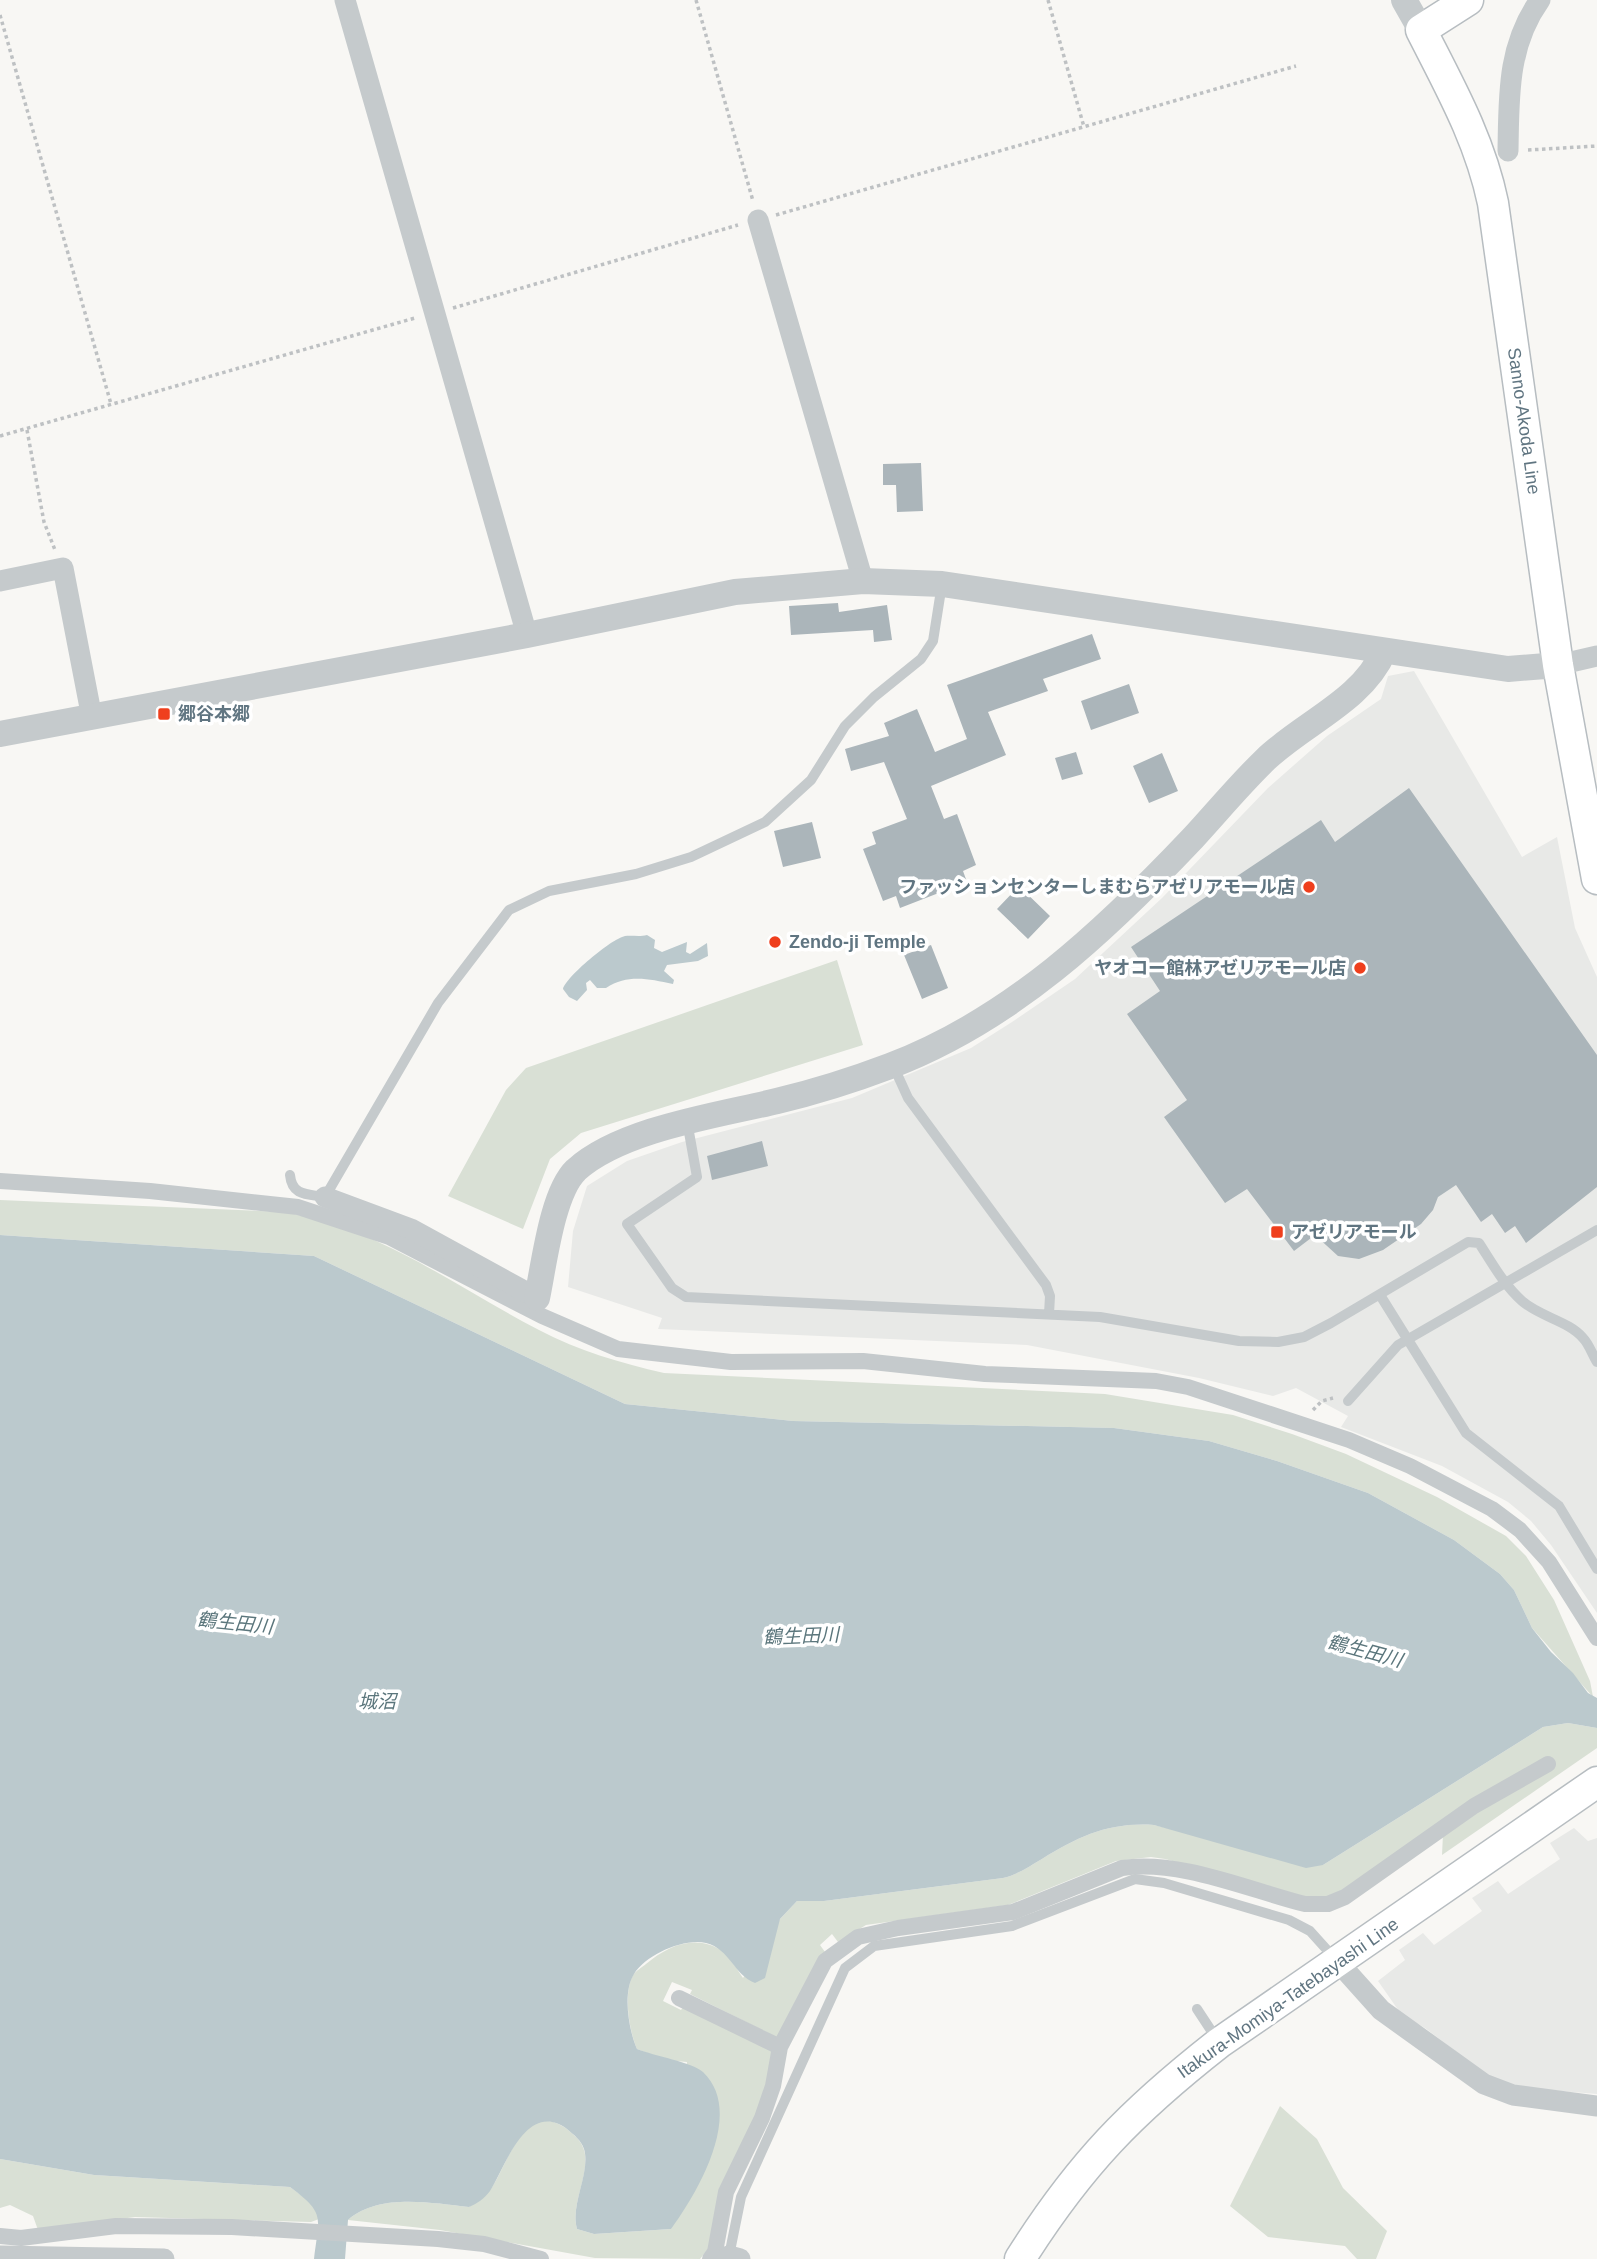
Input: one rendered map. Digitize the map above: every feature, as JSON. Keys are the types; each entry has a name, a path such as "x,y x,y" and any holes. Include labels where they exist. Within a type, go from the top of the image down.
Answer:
{"main road":[{"path":"1421,30 1468,0"},
{"name":"Sanno-Akoda Line","path":"1421,30 1472,128 1485,163 1493,203 1558,665 1597,879"},
{"name":"Itakura-Momiya-Tatebayashi Line","path":"1020,2259 1053,2207 1122,2125 1159,2090 1220,2043 1597,1782"}],"street":[{"path":"345,0 527,635"},
{"path":"1404,0 1421,30"},
{"path":"1508,151 1509,78 1515,48 1530,14 1540,0"},
{"path":"758,220 863,581"},
{"path":"0,581 63,568 92,718"},
{"path":"0,734 527,635 735,592 863,581 942,584 1508,669 1558,665 1597,656"},
{"path":"325,1197 411,1229 537,1298 556,1213 566,1182 574,1171 610,1150 687,1121 821,1090 893,1065 973,1027 1029,991 1068,959 1192,839 1266,760 1297,733 1351,695 1374,673 1384,651"},
{"path":"0,1181 280,1204 310,1211 389,1237 542,1316 618,1349 731,1362 863,1361 985,1374 1156,1381 1188,1387 1303,1423 1410,1466 1492,1509 1520,1530 1549,1562 1597,1638"},
{"path":"727,2258 715,2252 726,2192 762,2118 773,2086 780,2047 825,1961 858,1937 898,1927 1013,1912 1122,1868 1136,1866 1171,1868 1305,1904 1328,1904 1345,1897 1474,1806 1548,1764"},
{"path":"1338,1962 1381,2010 1496,2090 1597,2106"},
{"path":"679,1998 780,2047"},
{"path":"0,2236 21,2238 116,2226 232,2227 438,2239 484,2244 541,2259"},
{"path":"0,2256 163,2259"}],"lane":[{"path":"290,1175 291,1186 297,1192 325,1197 438,1003 509,910 549,891 636,874 691,857 765,822 811,780 845,726 874,697 921,659 933,641 942,584"},
{"path":"893,1065 908,1098 1046,1285 1050,1296 1049,1314"},
{"path":"687,1121 697,1177 627,1224 673,1288 686,1297 1049,1314 1142,1322 1239,1341 1278,1342 1304,1337 1468,1242 1479,1243 1505,1283 1544,1317 1572,1328 1584,1338 1597,1362"},
{"path":"1348,1401 1387,1355 1409,1338 1597,1230"},
{"path":"1380,1295 1466,1433 1559,1506 1597,1568"},
{"path":"727,2258 741,2197 845,1968 874,1946 1013,1926 1135,1879 1164,1884 1289,1920 1310,1931 1338,1962"},
{"path":"1197,2009 1220,2043"}],"path":[{"path":"696,0 758,220"},
{"path":"1048,0 1084,127"},
{"path":"0,15 111,405"},
{"path":"0,436 1296,66"},
{"path":"1508,151 1597,146"},
{"path":"27,430 44,522 63,568"},
{"path":"1303,1423 1322,1401 1332,1398 1348,1401"}],"shaded area":[{"name":"アゼリアモール","path":"1414,671 1522,857 1557,837 1575,928 1597,977 1597,1613 1551,1545 1531,1521 1508,1502 1442,1466 1341,1427 1348,1416 1296,1388 1273,1396 1199,1378 1027,1345 658,1329 662,1318 568,1287 573,1231 587,1186 627,1161 682,1142 852,1098 971,1048 1075,979 1162,898 1268,788 1327,736 1381,699 1388,676"},
{"path":"837,960 863,1045 581,1133 550,1159 523,1229 448,1196 506,1090 526,1068"},
{"path":"0,1200 284,1212 321,1221 386,1246 569,1344 600,1356 664,1373 1105,1394 1233,1415 1346,1454 1437,1497 1506,1536 1526,1556 1554,1600 1590,1681 1593,1697 1532,1628 1514,1590 1500,1574 1454,1540 1368,1493 1277,1461 1209,1441 1114,1428 793,1421 625,1404 314,1256 0,1235"},
{"path":"1568,1723 1597,1728 1597,1748 1442,1855 1443,1834 1333,1895 1314,1899 1151,1857 1116,1861 1008,1905 866,1925 838,1942 832,1934 820,1945 825,1952 780,2039 690,1994 692,1990 672,1982 663,2001 681,2010 684,2006 775,2053 760,2108 711,2245 700,2259 595,2258 440,2230 348,2220 374,2206 390,2203 422,2202 469,2207 490,2190 518,2140 528,2129 539,2122 552,2122 572,2133 584,2150 585,2169 576,2209 577,2229 594,2234 671,2229 687,2062 665,2060 637,2049 630,2022 628,1992 633,1975 637,1971 673,1947 693,1942 714,1946 727,1955 743,1978 780,1919 797,1901 824,1901 1003,1878 1023,1870 1082,1837 1123,1826 1154,1825 1323,1865 1543,1727"},
{"path":"1574,1828 1588,1841 1597,1838 1597,2094 1536,2089 1505,2083 1488,2076 1425,2028 1401,2014 1378,1981 1405,1960 1399,1950 1423,1933 1434,1945 1482,1911 1472,1898 1498,1881 1508,1894 1560,1859 1550,1843"},
{"path":"1280,2106 1317,2139 1343,2188 1387,2231 1376,2259 1357,2259 1345,2246 1268,2237 1230,2206"},
{"path":"0,2159 94,2175 290,2187 316,2206 319,2219 311,2222 135,2217 38,2230 33,2216 10,2205 0,2208"}],"water":[{"path":"647,935 655,940 654,948 662,952 687,942 686,952 690,954 707,943 708,956 698,961 667,965 664,971 674,980 673,984 630,979 606,988 597,988 590,980 586,983 587,990 577,1001 569,997 563,989 580,968 610,944 625,936"},
{"name":"城沼","path":"0,1235 314,1256 625,1404 793,1421 1114,1428 1209,1441 1277,1461 1368,1493 1454,1540 1500,1574 1514,1590 1532,1628 1588,1693 1597,1698 1597,1728 1568,1723 1543,1727 1323,1865 1306,1868 1154,1825 1123,1826 1082,1837 1023,1870 1003,1878 824,1901 797,1901 780,1919 765,1978 755,1983 742,1974 721,1951 706,1943 687,1943 666,1950 647,1960 630,1982 628,2012 634,2041 637,2049 698,2068 715,2089 720,2108 713,2152 704,2174 671,2229 594,2234 577,2229 576,2209 585,2168 584,2149 567,2129 553,2122 540,2123 529,2129 519,2140 490,2191 478,2202 469,2207 406,2202 374,2206 348,2220 345,2259 314,2259 318,2224 315,2210 290,2187 94,2175 0,2159"}],"building":[{"path":"921,463 923,511 897,512 896,485 883,485 883,464"},
{"path":"838,603 839,612 887,605 892,640 874,642 873,630 791,635 789,606"},
{"path":"1092,634 1101,659 1043,679 1048,691 988,712 1006,755 931,786 944,819 957,814 976,865 963,871 967,882 900,908 896,896 883,901 863,849 876,844 872,832 907,819 884,762 851,771 845,749 889,736 884,723 917,709 935,752 967,739 947,685"},
{"path":"1129,684 1139,713 1091,730 1081,701"},
{"path":"1076,752 1083,774 1062,780 1055,758"},
{"path":"1162,753 1178,791 1149,803 1133,766"},
{"path":"1409,788 1597,1055 1597,1187 1526,1243 1515,1226 1505,1233 1492,1214 1481,1222 1456,1185 1438,1197 1433,1210 1421,1224 1383,1250 1359,1259 1338,1256 1315,1235 1294,1251 1247,1189 1225,1203 1164,1117 1187,1100 1127,1014 1160,991 1131,947 1321,820 1335,842"},
{"path":"812,822 821,858 783,867 774,831"},
{"path":"1019,886 1050,916 1028,939 997,909"},
{"path":"931,945 948,988 922,999 904,955"},
{"path":"762,1141 768,1166 712,1180 707,1156"}],"place":[{"name":"郷谷本郷","path":"164,714"},
{"name":"ファッションセンターしまむらアゼリアモール店","path":"1309,887"},
{"name":"Zendo-ji Temple","path":"775,942"},
{"name":"ヤオコー館林アゼリアモール店","path":"1360,968"},
{"name":"アゼリアモール","path":"1277,1232"}],"water label":[{"name":"鶴生田川","path":"235,1623"},
{"name":"鶴生田川","path":"801,1636"},
{"name":"鶴生田川","path":"1365,1651"}]}
